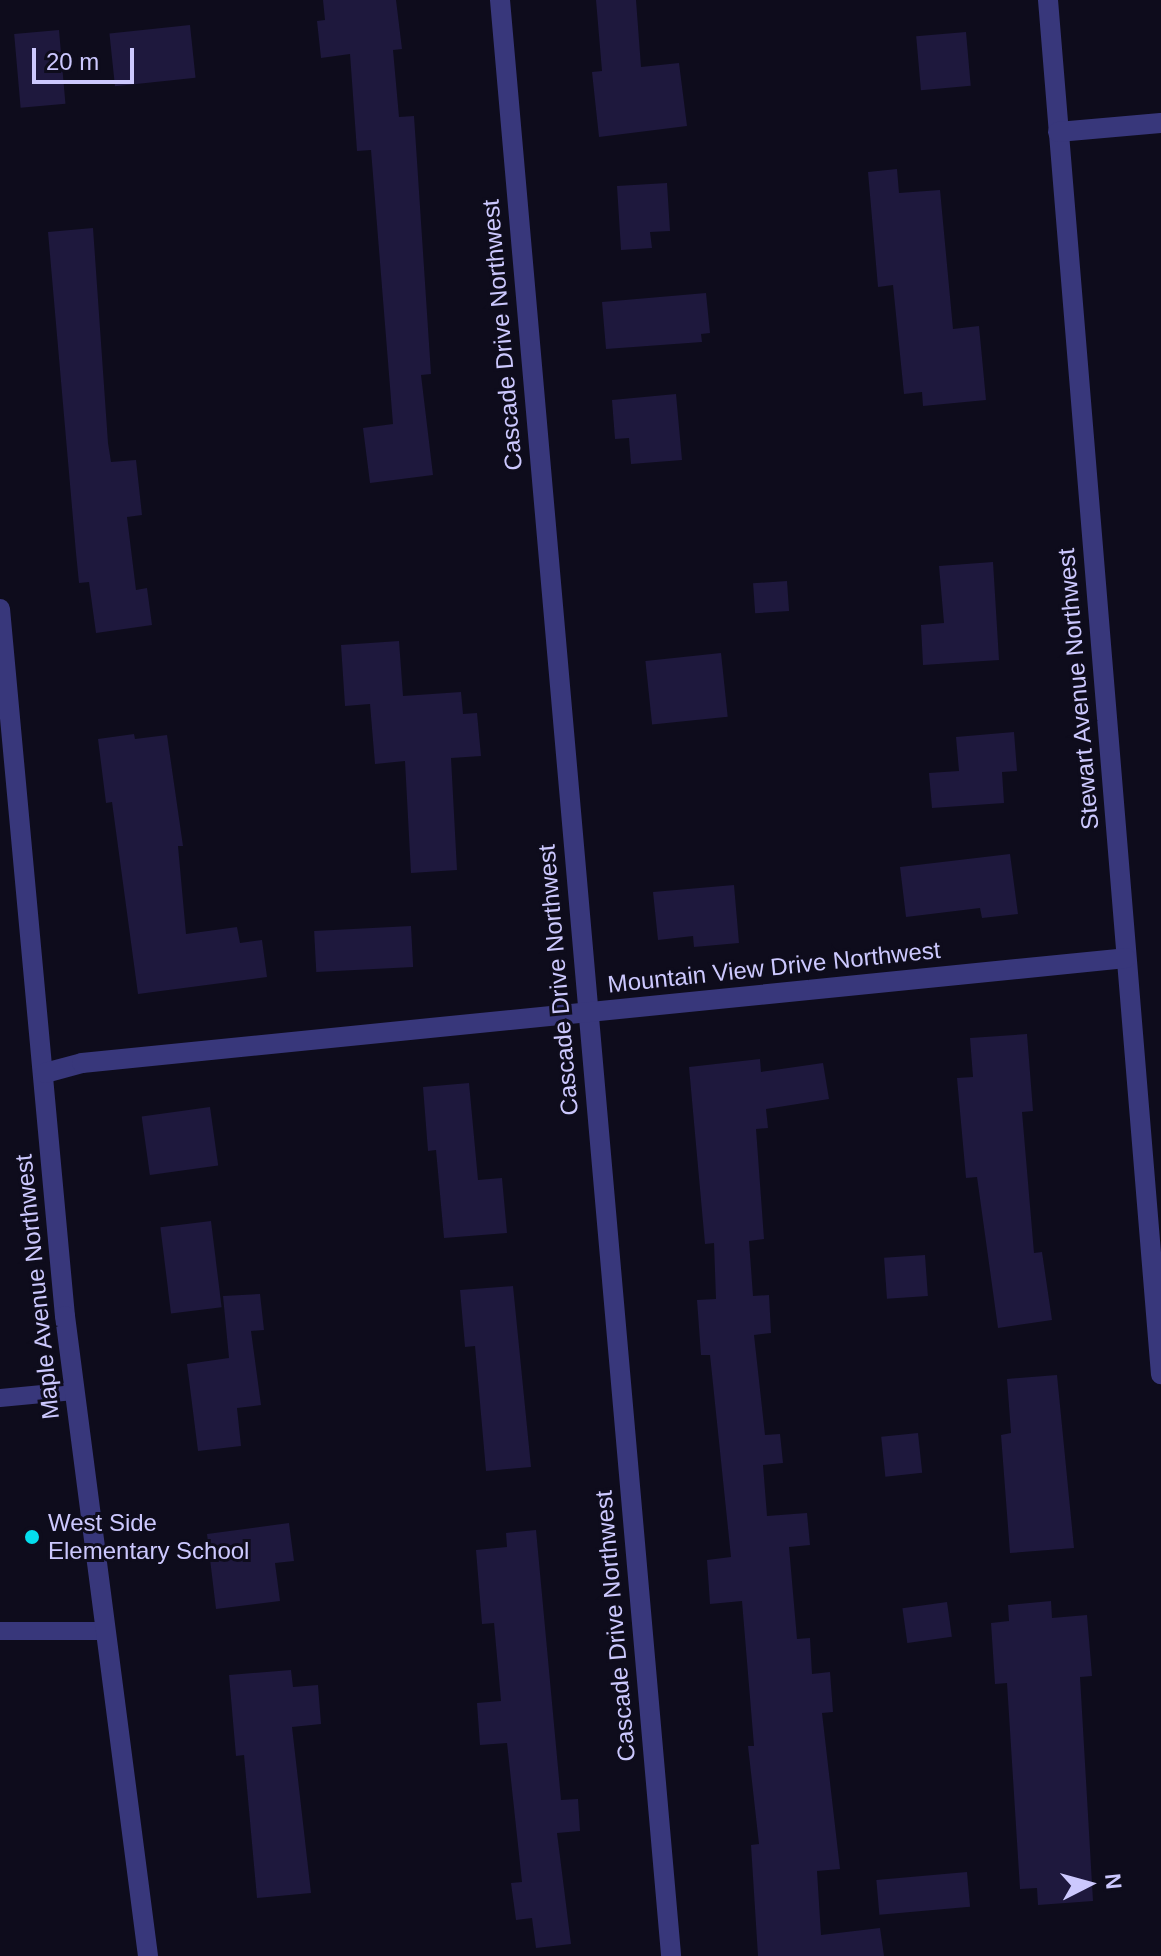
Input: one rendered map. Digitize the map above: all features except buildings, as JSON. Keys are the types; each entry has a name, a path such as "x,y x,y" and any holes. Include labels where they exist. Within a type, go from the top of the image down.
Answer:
{"street":[{"name":"Cascade Drive Northwest","path":"500,0 586,1012 671,1956"},
{"name":"Stewart Avenue Northwest","path":"1048,0 1161,1374"},
{"path":"1058,132 1161,123"},
{"name":"Maple Avenue Northwest","path":"0,609 45,1073 44,1117 74,1391 102,1631 148,1956"},
{"name":"Mountain View Drive Northwest","path":"45,1073 82,1063 1126,958"}],"lane":[{"path":"0,1398 74,1391"},
{"path":"0,1631 102,1631"}],"place":[{"name":"West Side Elementary School","path":"32,1537"}]}
